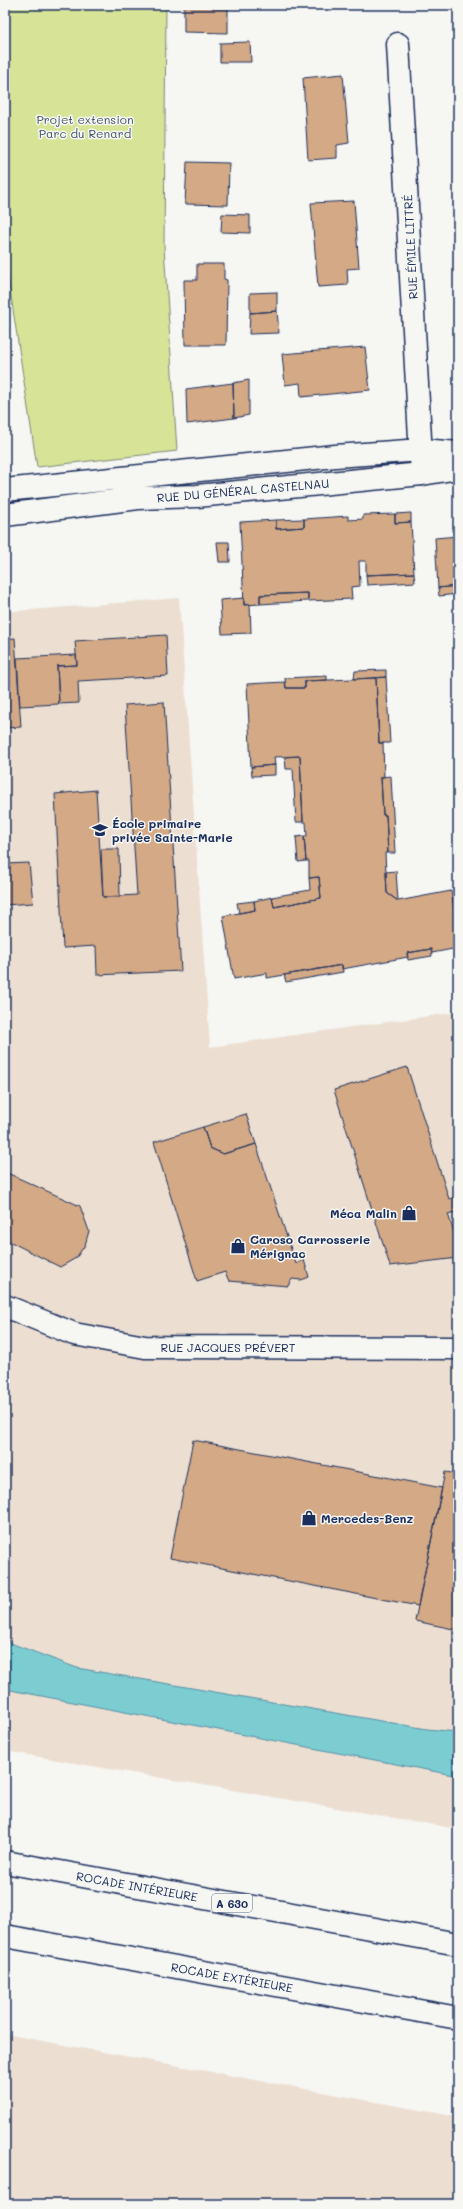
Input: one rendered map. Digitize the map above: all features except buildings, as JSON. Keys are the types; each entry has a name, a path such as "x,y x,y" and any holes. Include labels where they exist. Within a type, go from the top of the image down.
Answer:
{"main road":[{"name":"RUE ÉMILE LITTRÉ","path":"398,44 422,450 422,474"},
{"name":"RUE DU GÉNÉRAL CASTELNAU","path":"5,490 334,456 422,450 458,453"},
{"name":"RUE DU GÉNÉRAL CASTELNAU","path":"5,515 138,498 197,496 422,474 458,468"},
{"name":"RUE JACQUES PRÉVERT","path":"5,1306 74,1334 145,1347 458,1348"},
{"name":"ROCADE INTÉRIEURE","path":"5,1862 458,1944"},
{"name":"ROCADE EXTÉRIEURE","path":"5,1936 458,2018"},
{"path":"436,2014 458,2032"}],"shaded area":[{"path":"179,598 210,1047 458,1012 458,1829 5,1751 5,612"},
{"path":"5,2034 458,2117 458,2204 5,2204"}],"green space":[{"name":"Projet extension Parc du Renard","path":"5,5 166,5 164,247 177,451 37,467 5,257"}],"water":[{"path":"5,1641 77,1668 427,1729 458,1732 458,1776 5,1689"}],"place":[{"name":"École primaire privée Sainte-Marie","path":"100,830"},
{"name":"Méca Malin","path":"409,1213"},
{"name":"Caroso Carrosserie Mérignac","path":"238,1246"},
{"name":"Mercedes-Benz","path":"309,1518"}]}
